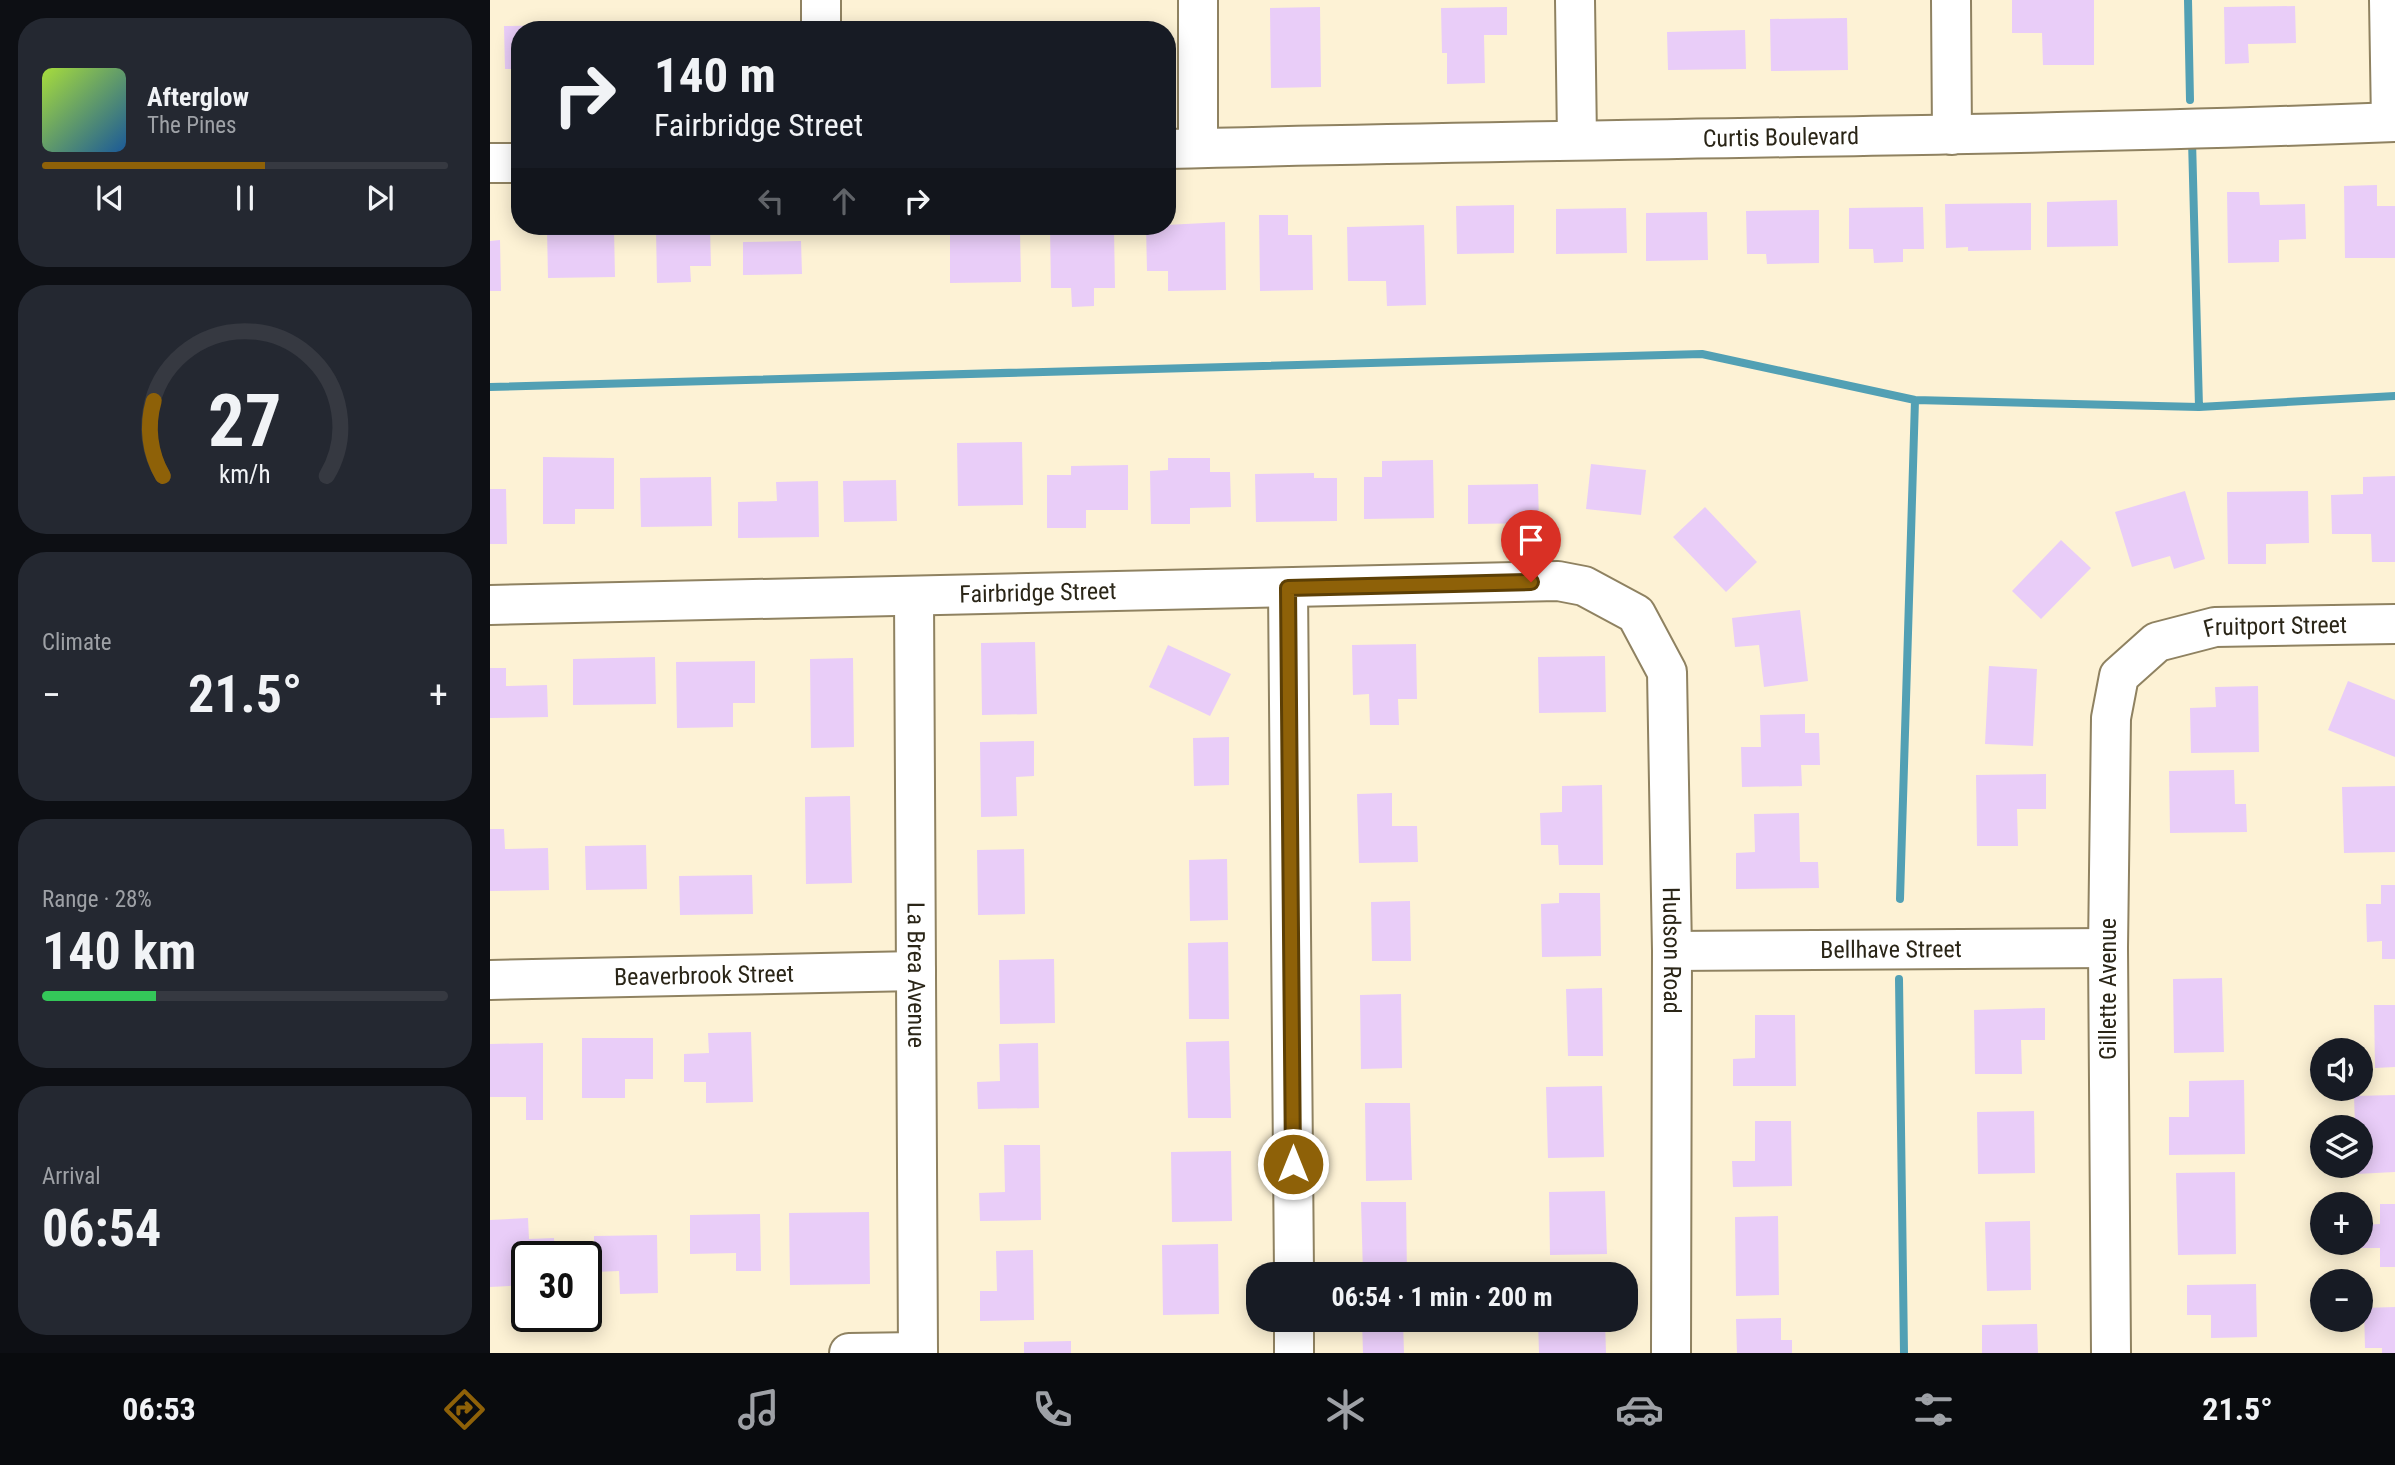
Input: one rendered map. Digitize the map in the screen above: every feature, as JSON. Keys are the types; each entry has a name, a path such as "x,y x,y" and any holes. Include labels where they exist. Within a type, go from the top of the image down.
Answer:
{"street":[{"path":"821,0 821,21"},
{"path":"1183,148 1198,0"},
{"path":"1576,0 1577,139"},
{"path":"1951,0 1952,135"},
{"path":"2389,0 2393,122"},
{"name":"Curtis Boulevard","path":"1183,148 1577,139 1952,135 2393,122"},
{"path":"490,163 511,163"},
{"name":"Fairbridge Street","path":"490,605 1559,581 1584,586"},
{"name":"Hudson Road","path":"1584,586 1636,614 1667,672 1672,951 1671,1353"},
{"path":"1288,588 1294,1262"},
{"name":"La Brea Avenue","path":"914,597 918,1352"},
{"name":"Fruitport Street","path":"2157,642 2215,627 2395,625"},
{"name":"Gillette Avenue","path":"2111,1353 2108,948 2111,718 2119,676 2157,642"},
{"name":"Bellhave Street","path":"1672,951 2108,948"},
{"name":"Beaverbrook Street","path":"490,980 916,971"},
{"path":"1294,1332 1294,1353"},
{"path":"849,1353 918,1352"}],"building":[{"path":"2012,0 2094,0 2094,65 2043,65 2042,33 2012,33"},
{"path":"2295,6 2296,43 2248,44 2249,63 2225,64 2224,7"},
{"path":"1320,7 1321,87 1271,88 1270,8"},
{"path":"1507,7 1507,35 1484,35 1485,83 1447,84 1447,53 1442,53 1441,8"},
{"path":"1847,18 1848,70 1771,71 1770,19"},
{"path":"504,26 511,26 511,69 505,69"},
{"path":"1745,30 1746,69 1668,70 1667,32"},
{"path":"2377,185 2377,206 2395,206 2395,258 2345,258 2344,186"},
{"path":"2227,192 2259,192 2260,205 2305,204 2306,239 2279,240 2279,262 2228,263"},
{"path":"2117,200 2118,246 2047,247 2047,202"},
{"path":"2031,203 2031,250 1968,251 1968,247 1946,248 1945,204"},
{"path":"1514,205 1514,253 1457,254 1456,206"},
{"path":"1923,207 1924,249 1903,249 1903,262 1874,263 1873,249 1849,249 1849,208"},
{"path":"1626,208 1627,253 1556,254 1556,209"},
{"path":"1819,210 1819,263 1767,264 1766,254 1747,254 1746,211"},
{"path":"1707,212 1708,260 1646,261 1646,213"},
{"path":"1259,215 1288,215 1288,235 1312,235 1313,290 1260,291"},
{"path":"1225,222 1226,290 1168,291 1168,271 1147,271 1146,235 1176,235 1176,224"},
{"path":"1424,225 1426,305 1387,306 1386,281 1348,281 1347,227"},
{"path":"547,235 614,235 615,277 548,278"},
{"path":"656,235 710,235 711,266 690,266 691,282 657,283"},
{"path":"950,235 1020,235 1021,282 950,283"},
{"path":"1050,235 1114,235 1115,288 1094,288 1094,306 1072,307 1071,288 1051,288"},
{"path":"500,240 501,291 490,291 490,241"},
{"path":"801,241 802,274 743,275 743,242"},
{"path":"1022,442 1023,505 958,506 957,443"},
{"path":"543,457 614,458 614,509 575,509 575,524 543,524"},
{"path":"1168,458 1210,458 1210,472 1230,472 1231,507 1190,508 1190,524 1151,524 1150,471 1168,470"},
{"path":"1433,460 1434,518 1364,519 1364,477 1382,477 1382,461"},
{"path":"1591,464 1646,470 1641,515 1586,509"},
{"path":"1128,465 1128,510 1086,510 1086,528 1047,528 1047,475 1071,475 1071,466"},
{"path":"1314,473 1314,478 1337,478 1337,521 1256,522 1255,474"},
{"path":"2395,476 2395,562 2372,562 2371,534 2332,534 2331,495 2363,494 2363,477"},
{"path":"711,477 712,526 641,527 640,478"},
{"path":"896,480 897,521 844,522 843,481"},
{"path":"818,481 819,537 738,538 738,502 777,501 776,482"},
{"path":"1538,484 1539,523 1468,524 1468,485"},
{"path":"490,489 506,489 507,544 490,544"},
{"path":"2185,491 2205,559 2174,569 2170,556 2132,567 2115,512"},
{"path":"2308,491 2309,543 2266,544 2266,564 2228,564 2227,492"},
{"path":"1705,507 1757,562 1726,592 1673,537"},
{"path":"2061,540 2091,568 2041,619 2012,591"},
{"path":"1800,610 1808,681 1764,687 1759,645 1735,647 1732,618"},
{"path":"1035,642 1037,714 982,715 981,643"},
{"path":"1416,644 1417,699 1398,699 1399,725 1370,725 1369,694 1353,695 1352,645"},
{"path":"1168,645 1231,674 1210,716 1149,687"},
{"path":"1605,656 1606,712 1539,713 1538,657"},
{"path":"655,657 656,704 573,705 573,659"},
{"path":"853,658 854,747 811,748 810,659"},
{"path":"755,661 755,703 733,703 733,727 677,728 676,662"},
{"path":"1989,666 2037,669 2033,746 1985,744"},
{"path":"490,668 506,668 506,686 547,685 548,717 490,718"},
{"path":"2348,681 2395,700 2395,757 2328,730"},
{"path":"2258,686 2259,752 2191,753 2190,708 2216,707 2215,687"},
{"path":"1805,714 1805,733 1819,733 1820,765 1801,765 1802,786 1742,787 1741,747 1761,747 1760,715"},
{"path":"1229,737 1229,785 1194,786 1193,738"},
{"path":"1034,741 1034,776 1016,777 1017,816 981,817 980,742"},
{"path":"2234,770 2235,804 2246,804 2247,832 2170,833 2169,771"},
{"path":"2046,774 2046,809 2017,809 2018,846 1977,846 1976,775"},
{"path":"1602,785 1603,865 1559,865 1558,845 1541,845 1540,813 1562,812 1562,786"},
{"path":"2395,786 2395,852 2344,853 2342,787"},
{"path":"1392,793 1392,826 1417,826 1418,862 1359,863 1357,794"},
{"path":"850,796 852,883 806,884 805,797"},
{"path":"1799,813 1800,862 1818,862 1819,888 1736,889 1736,853 1755,852 1754,814"},
{"path":"490,829 504,829 505,849 548,848 549,890 490,891"},
{"path":"646,845 647,889 586,890 585,846"},
{"path":"1024,849 1025,914 978,915 977,850"},
{"path":"1227,859 1228,920 1190,921 1189,860"},
{"path":"752,875 753,914 680,915 679,876"},
{"path":"2381,885 2395,885 2395,959 2382,959 2382,941 2367,942 2366,904 2381,904"},
{"path":"1559,893 1600,893 1601,956 1542,957 1541,904 1559,903"},
{"path":"1410,901 1411,961 1372,961 1371,902"},
{"path":"1228,942 1229,1019 1189,1019 1188,943"},
{"path":"1054,959 1055,1023 1000,1024 999,960"},
{"path":"2222,978 2224,1052 2174,1053 2173,979"},
{"path":"1602,988 1603,1056 1568,1056 1566,989"},
{"path":"1401,994 1402,1068 1361,1069 1360,995"},
{"path":"2374,1005 2395,1005 2395,1067 2375,1068"},
{"path":"2045,1008 2045,1040 2021,1040 2022,1074 1975,1074 1974,1010"},
{"path":"1755,1015 1795,1015 1796,1086 1733,1086 1733,1059 1755,1058"},
{"path":"751,1032 753,1102 706,1103 706,1082 684,1082 684,1054 709,1053 708,1033"},
{"path":"582,1038 653,1038 653,1079 625,1079 625,1098 582,1098"},
{"path":"1229,1041 1231,1118 1188,1118 1186,1042"},
{"path":"543,1043 543,1120 526,1120 526,1097 490,1097 490,1044"},
{"path":"1038,1043 1039,1108 978,1109 977,1082 1000,1081 999,1044"},
{"path":"2244,1080 2245,1154 2169,1155 2169,1117 2189,1117 2189,1081"},
{"path":"1602,1086 1604,1157 1548,1158 1546,1087"},
{"path":"2395,1095 2395,1172 2373,1173 2373,1115 2355,1115 2354,1101 2373,1101 2373,1096"},
{"path":"1365,1103 1410,1103 1412,1180 1366,1181"},
{"path":"2034,1111 2035,1173 1978,1174 1977,1112"},
{"path":"1755,1121 1791,1121 1792,1186 1733,1187 1732,1161 1755,1161"},
{"path":"1004,1145 1040,1145 1041,1220 980,1221 979,1193 1005,1192"},
{"path":"1231,1151 1232,1221 1172,1222 1171,1152"},
{"path":"2235,1172 2236,1254 2178,1255 2176,1173"},
{"path":"1605,1191 1607,1254 1550,1255 1549,1192"},
{"path":"1361,1202 1406,1202 1407,1262 1363,1262"},
{"path":"2380,1204 2395,1204 2395,1267 2380,1267 2380,1248 2373,1248 2373,1224 2380,1224"},
{"path":"869,1212 870,1284 790,1285 789,1213"},
{"path":"760,1214 761,1271 736,1271 736,1253 690,1254 690,1215"},
{"path":"1778,1216 1779,1295 1736,1296 1735,1217"},
{"path":"528,1218 529,1239 554,1238 554,1241 511,1241 511,1286 490,1287 490,1220"},
{"path":"2030,1221 2031,1290 1987,1291 1985,1222"},
{"path":"657,1235 658,1293 620,1294 619,1271 602,1272 602,1241 594,1241 594,1236"},
{"path":"1218,1244 1219,1314 1163,1315 1162,1245"},
{"path":"1033,1250 1034,1320 980,1321 980,1291 997,1291 996,1251"},
{"path":"2256,1284 2257,1337 2211,1338 2211,1315 2187,1315 2187,1285"},
{"path":"2395,1307 2395,1353 2382,1353 2382,1348 2365,1348 2365,1332 2373,1332 2373,1308"},
{"path":"1781,1318 1781,1340 1792,1340 1792,1353 1737,1353 1736,1319"},
{"path":"2037,1324 2038,1353 1982,1353 1982,1325"},
{"path":"1362,1332 1403,1332 1404,1353 1363,1353"},
{"path":"1538,1332 1605,1332 1606,1353 1539,1353"},
{"path":"1071,1341 1071,1353 1024,1353 1024,1342"}],"waterway":[{"path":"2188,0 2190,100"},
{"path":"2192,140 2199,407"},
{"path":"490,387 1702,354 1915,400 2199,407 2395,396"},
{"path":"1900,899 1915,400"},
{"path":"1899,979 1904,1353"}],"route":[{"path":"1293,1164 1288,588 1531,582"}]}
